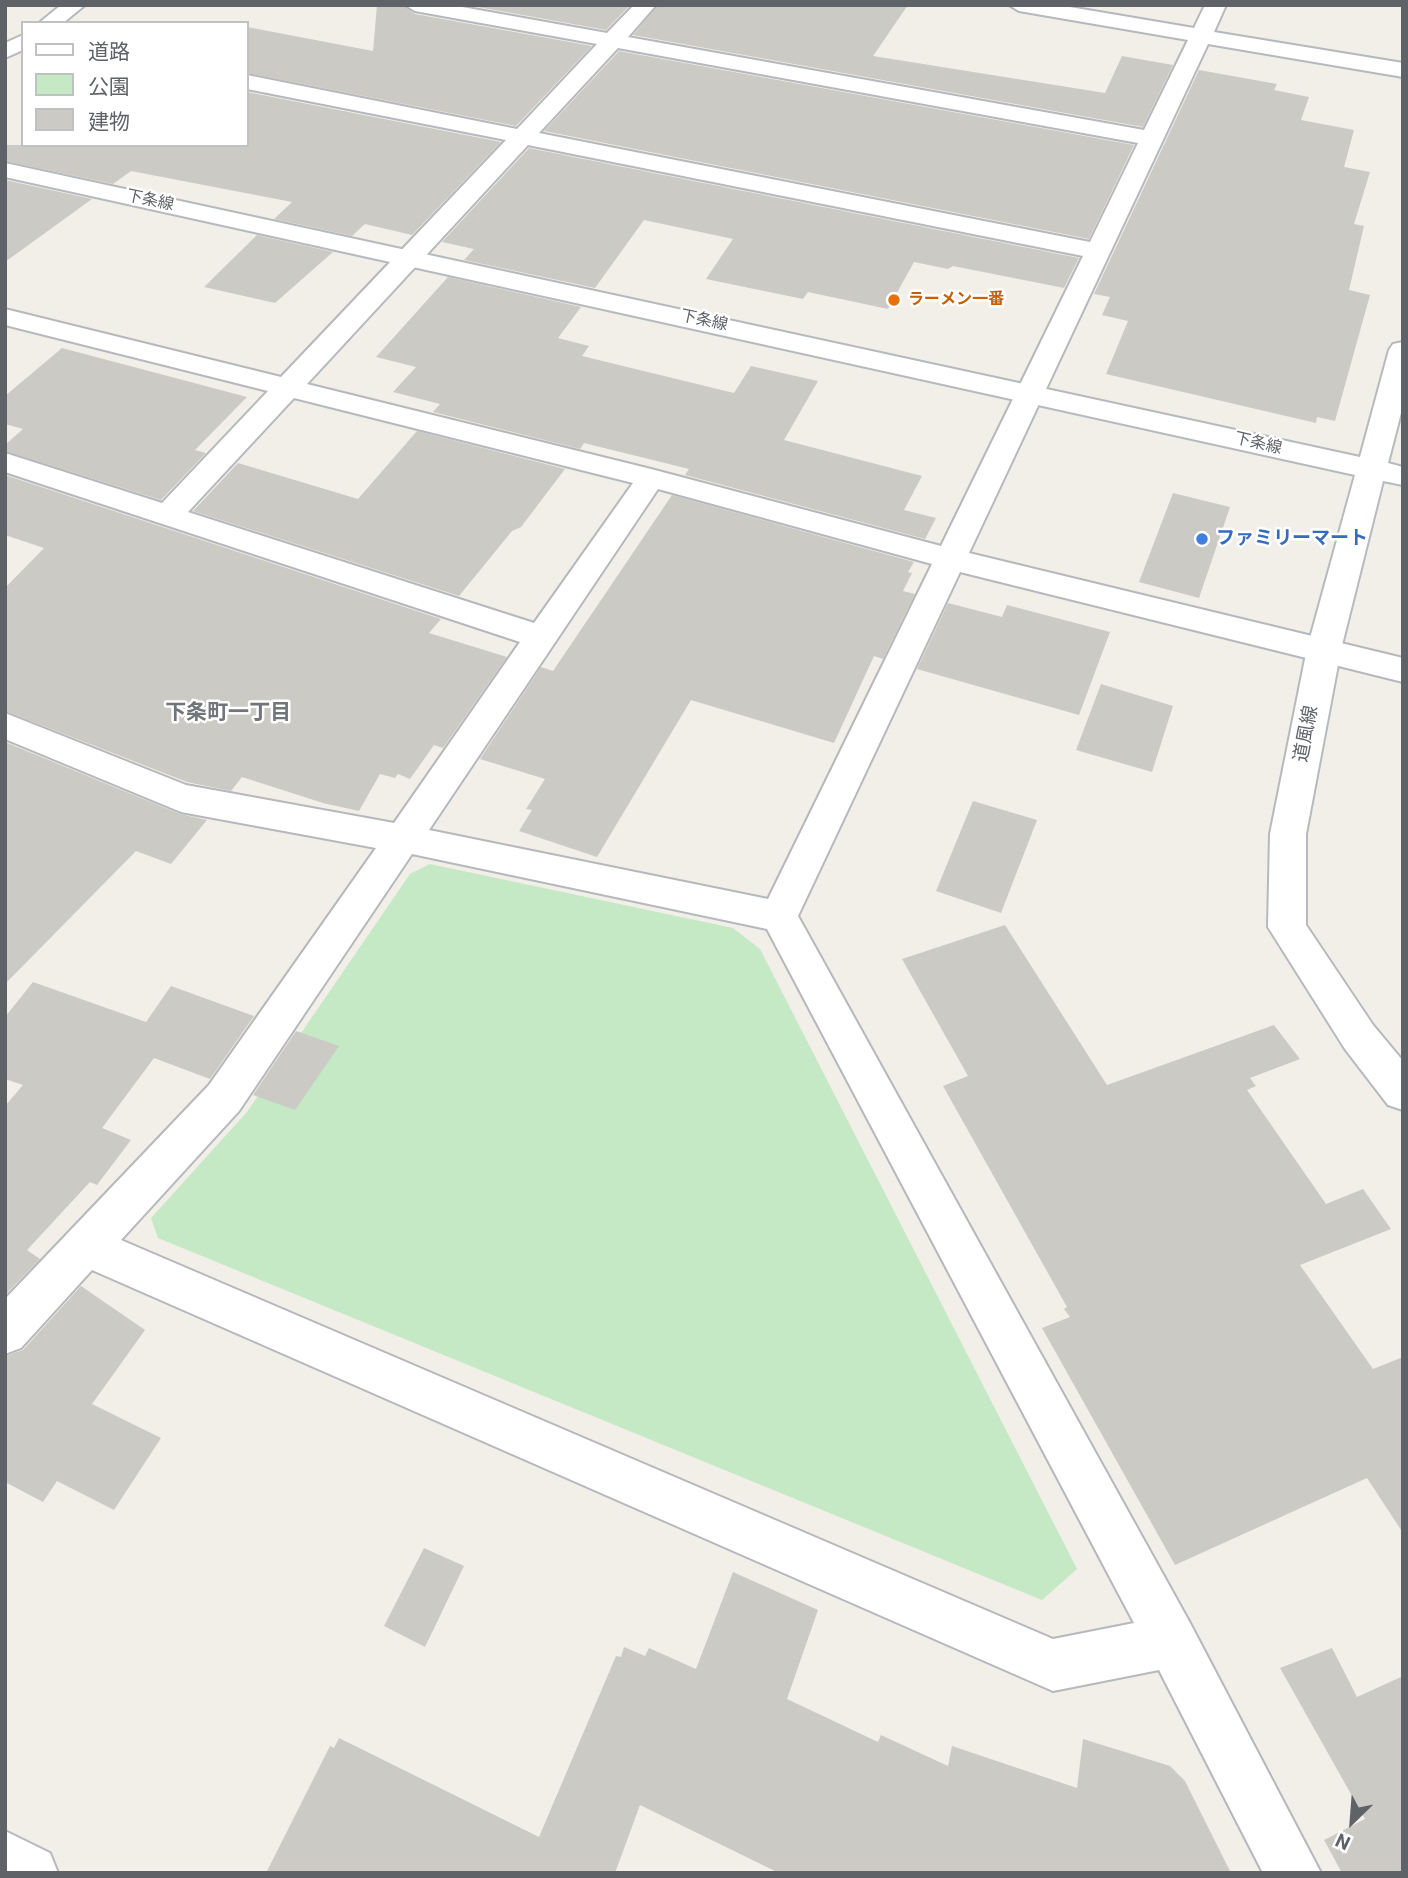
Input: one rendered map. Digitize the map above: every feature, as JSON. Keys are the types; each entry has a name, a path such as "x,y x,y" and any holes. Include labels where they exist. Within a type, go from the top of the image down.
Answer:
{"street":[{"path":"52,21 75,5"},
{"path":"415,5 1150,138"},
{"path":"168,514 646,5"},
{"path":"1018,5 1210,20 1403,70"},
{"path":"779,916 1150,138 1210,20"},
{"path":"5,52 21,40"},
{"path":"248,82 1097,251"},
{"name":"下条線","path":"5,170 408,256 1387,473"},
{"path":"5,317 651,478 950,559 1403,670"},
{"name":"道風線","path":"1403,350 1387,473 1324,649 1288,834 1287,927 1359,1037 1403,1092"},
{"path":"5,462 543,638"},
{"path":"5,1332 224,1098 405,839 651,478"},
{"path":"5,725 181,797 405,839 779,916 1172,1641 1293,1873"},
{"path":"86,1246 1053,1665 1172,1641"},
{"path":"5,1859 30,1873"}],"green space":[{"path":"430,864 733,928 760,949 1077,1569 1042,1600 158,1238 151,1218 247,1112 410,874"}],"building":[{"path":"377,5 402,5 415,14 592,46 516,126 248,73 248,27 373,51"},
{"path":"467,5 630,5 606,30"},
{"path":"658,5 908,5 873,56 1105,93 1122,56 1173,65 1143,127 633,35"},
{"path":"619,51 1134,145 1089,239 544,131"},
{"path":"1199,70 1277,84 1274,90 1309,97 1301,120 1354,130 1344,167 1370,172 1354,224 1364,226 1349,290 1370,295 1335,421 1317,417 1316,423 1106,374 1128,321 1102,315 1110,297 1094,294"},
{"path":"248,92 501,142 412,235 365,224 352,236 274,219 292,202 131,171 113,184 5,161 5,145 248,147"},
{"path":"529,148 1079,258 1064,288 953,266 948,269 914,262 888,309 808,292 803,299 706,279 733,239 644,220 595,288 464,260 474,249 442,242"},
{"path":"5,180 92,199 5,262"},
{"path":"257,235 333,252 275,303 204,287"},
{"path":"448,277 581,307 558,338 589,346 582,356 734,393 751,366 818,381 784,440 922,476 904,510 936,518 925,539 685,475 689,469 584,443 580,449 433,412 440,404 393,392 416,367 376,357"},
{"path":"62,348 247,397 195,450 206,453 161,500 5,451 5,445 23,429 5,424 5,396"},
{"path":"417,431 565,469 521,527 512,531 459,596 193,511 238,463 358,499"},
{"path":"5,475 441,619 429,633 507,657 443,748 434,745 410,779 398,774 395,778 380,774 359,811 323,803 242,777 231,791 187,782 5,711 5,588 44,548 5,535"},
{"path":"1173,493 1230,507 1199,598 1139,582"},
{"path":"672,495 914,562 903,591 915,594 883,659 874,656 834,743 691,700 597,857 519,831 532,810 526,809 545,779 480,759 541,667 553,671"},
{"path":"948,603 1002,617 1007,605 1110,632 1079,715 917,669"},
{"path":"1101,684 1173,706 1152,772 1076,750"},
{"path":"5,742 180,814 207,820 171,864 136,851 5,984"},
{"path":"973,801 1037,820 1001,913 936,891"},
{"path":"1005,925 1107,1085 1274,1025 1300,1059 1250,1078 1256,1086 1247,1090 1326,1204 1363,1189 1391,1229 1300,1265 1373,1369 1403,1357 1403,1533 1367,1478 1175,1565 1042,1328 1070,1317 1064,1309 1067,1307 943,1086 968,1076 902,959"},
{"path":"33,982 146,1022 171,986 254,1016 210,1079 154,1058 102,1128 131,1140 97,1185 90,1182 27,1250 40,1259 5,1295 5,1106 23,1085 5,1079 5,1017"},
{"path":"296,1031 339,1046 295,1110 253,1095"},
{"path":"81,1286 145,1330 92,1404 161,1438 114,1510 57,1481 43,1502 5,1482 5,1356 23,1350"},
{"path":"424,1548 464,1566 425,1647 384,1626"},
{"path":"733,1572 818,1610 787,1699 878,1742 881,1735 948,1766 952,1746 1077,1788 1083,1739 1170,1766 1185,1781 1231,1873 779,1873 640,1805 615,1873 266,1873 330,1746 334,1748 339,1738 539,1837 616,1656 621,1657 624,1647 645,1656 649,1648 696,1669"},
{"path":"1332,1648 1357,1697 1403,1676 1403,1873 1342,1873 1324,1840 1365,1819 1280,1668"}],"place":[{"name":"ラーメン一番","path":"894,300"},
{"name":"ファミリーマート","path":"1202,539"}],"district":[{"name":"下条町一丁目","path":"228,714"}]}
